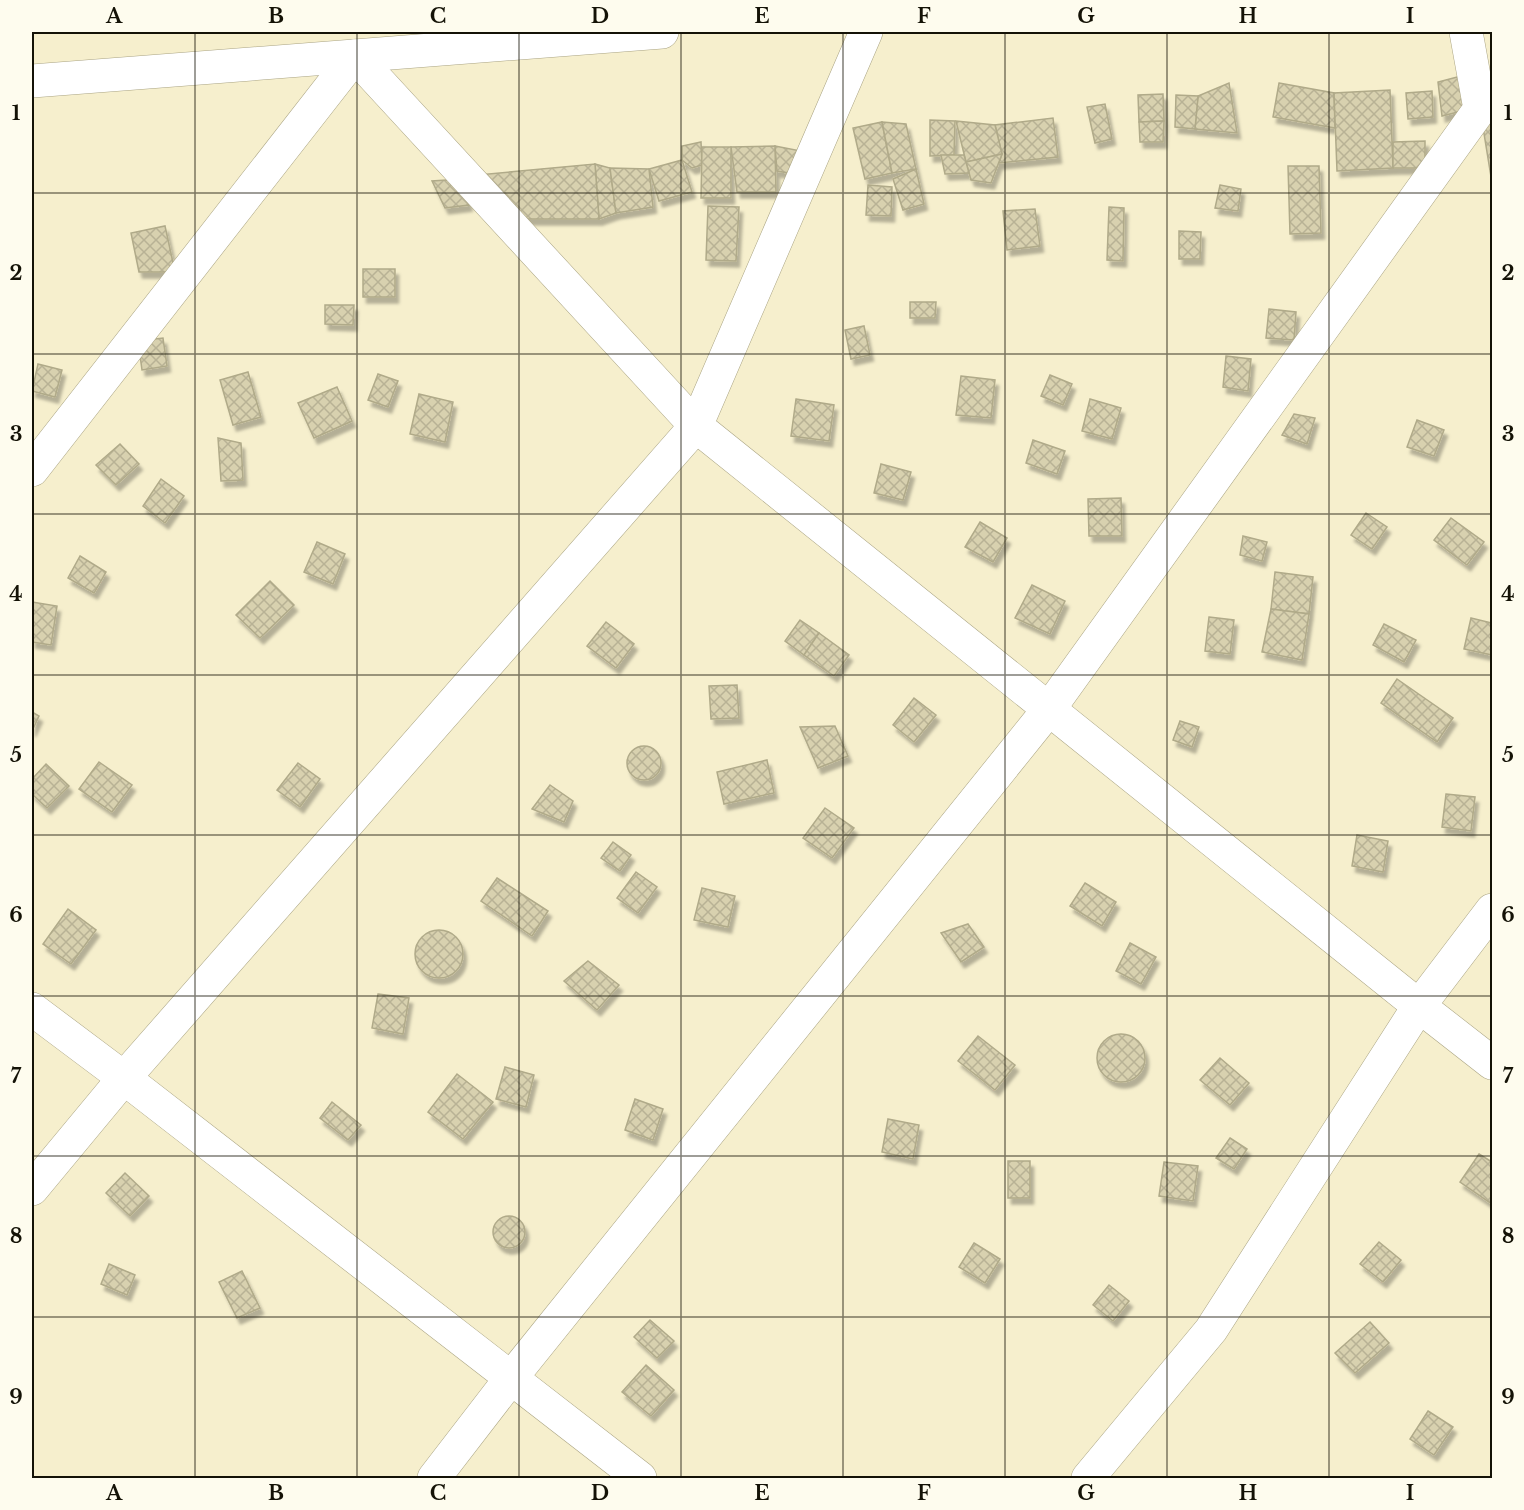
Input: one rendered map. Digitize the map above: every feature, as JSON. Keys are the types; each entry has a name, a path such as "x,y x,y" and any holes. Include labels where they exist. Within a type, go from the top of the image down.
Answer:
{"street":[{"path":"32,81 662,32"},
{"path":"32,1189 124,1078 696,426 866,32"},
{"path":"434,1479 511,1378 1049,709 1486,109 1466,32"},
{"path":"355,56 696,426 1492,1063"},
{"path":"32,470 355,56"},
{"path":"1088,1479 1211,1330 1419,1005 1492,910"},
{"path":"32,1009 640,1479"}],"building":[{"path":"1465,75 1470,109 1442,116 1438,82"},
{"path":"1229,83 1237,133 1195,129 1198,96"},
{"path":"1279,83 1334,93 1335,128 1273,117"},
{"path":"1390,90 1393,168 1337,171 1334,93"},
{"path":"1432,91 1433,117 1408,119 1406,93"},
{"path":"1163,94 1164,121 1139,122 1138,95"},
{"path":"1176,95 1198,96 1195,129 1175,127"},
{"path":"1105,104 1112,139 1095,143 1087,107"},
{"path":"1053,118 1058,157 999,163 1002,154 995,125"},
{"path":"1492,119 1492,183 1482,121"},
{"path":"930,120 955,121 954,155 930,156"},
{"path":"956,121 995,125 1002,154 966,162"},
{"path":"1164,121 1163,142 1140,142 1139,122"},
{"path":"882,122 892,173 865,179 853,128"},
{"path":"882,122 906,124 916,169 892,173"},
{"path":"1425,141 1425,168 1393,168 1393,142"},
{"path":"701,142 702,165 692,168 682,160 682,146"},
{"path":"775,146 801,151 801,175 777,171"},
{"path":"775,146 776,192 737,192 731,147"},
{"path":"702,147 731,147 731,198 701,198"},
{"path":"1002,154 991,183 971,180 966,162"},
{"path":"941,155 964,155 969,173 945,174"},
{"path":"682,160 692,192 659,201 649,169"},
{"path":"595,164 610,168 616,213 599,219"},
{"path":"595,164 599,219 516,219 477,175"},
{"path":"1288,166 1319,166 1321,233 1290,234"},
{"path":"610,168 649,169 653,207 616,213"},
{"path":"916,169 924,204 903,210 893,179"},
{"path":"462,179 469,205 445,208 432,181"},
{"path":"868,185 892,187 891,216 866,215"},
{"path":"1220,185 1241,189 1238,211 1215,208"},
{"path":"708,206 739,207 736,261 706,260"},
{"path":"1109,207 1124,208 1123,261 1107,260"},
{"path":"1035,209 1040,246 1007,250 1003,211"},
{"path":"165,226 175,272 139,272 131,233"},
{"path":"1179,231 1201,232 1200,259 1179,259"},
{"path":"363,269 395,269 395,297 363,297"},
{"path":"910,302 936,302 935,318 910,318"},
{"path":"325,305 354,305 353,325 325,324"},
{"path":"1269,309 1296,312 1294,340 1266,338"},
{"path":"864,326 870,355 851,359 845,330"},
{"path":"163,338 167,366 142,370 138,341"},
{"path":"1226,356 1251,359 1248,391 1223,387"},
{"path":"38,364 62,370 55,397 32,391"},
{"path":"248,372 261,417 233,425 220,380"},
{"path":"378,374 398,381 388,407 368,400"},
{"path":"1050,375 1072,384 1063,405 1041,396"},
{"path":"961,376 995,380 991,418 956,415"},
{"path":"337,387 352,421 314,438 298,403"},
{"path":"419,394 453,402 445,442 410,434"},
{"path":"796,399 834,405 829,441 791,436"},
{"path":"1090,399 1121,408 1112,439 1082,431"},
{"path":"1294,414 1315,418 1307,444 1282,435"},
{"path":"1417,420 1444,430 1434,456 1407,447"},
{"path":"218,438 241,443 243,480 221,481"},
{"path":"1033,440 1065,451 1057,474 1026,463"},
{"path":"120,444 139,464 116,485 96,465"},
{"path":"881,464 911,472 903,500 874,493"},
{"path":"161,479 184,496 165,523 143,506"},
{"path":"1121,498 1122,536 1089,536 1088,499"},
{"path":"1366,513 1387,527 1372,549 1351,535"},
{"path":"1451,518 1484,542 1467,565 1434,540"},
{"path":"980,522 1007,538 993,562 965,547"},
{"path":"1243,536 1267,542 1262,561 1240,555"},
{"path":"317,542 345,554 333,584 304,572"},
{"path":"80,556 106,572 94,593 68,578"},
{"path":"1275,572 1313,577 1309,614 1271,609"},
{"path":"270,581 294,605 260,638 236,615"},
{"path":"1032,585 1065,601 1050,634 1015,618"},
{"path":"32,602 57,606 51,645 32,642"},
{"path":"1271,609 1309,614 1302,660 1262,652"},
{"path":"1209,617 1234,620 1230,654 1205,651"},
{"path":"1471,618 1492,623 1492,655 1464,649"},
{"path":"800,620 819,633 804,655 785,641"},
{"path":"606,622 634,644 616,668 587,646"},
{"path":"1384,624 1416,640 1404,662 1373,645"},
{"path":"819,633 849,655 834,676 804,655"},
{"path":"1397,679 1453,718 1437,742 1381,703"},
{"path":"737,685 739,718 711,719 709,686"},
{"path":"914,698 936,715 914,742 893,725"},
{"path":"32,712 39,716 32,731"},
{"path":"1180,721 1199,727 1192,747 1173,740"},
{"path":"835,726 848,756 818,768 800,727"},
{"path":"644,746 656,751 661,763 656,775 644,780 632,775 627,763 632,751"},
{"path":"767,760 774,793 724,804 717,772"},
{"path":"99,762 132,785 112,812 79,789"},
{"path":"298,763 320,779 300,807 277,790"},
{"path":"46,764 69,786 47,808 32,794 32,779"},
{"path":"550,785 573,801 564,822 532,809"},
{"path":"1446,794 1475,797 1471,831 1442,827"},
{"path":"825,808 854,828 832,858 803,838"},
{"path":"1357,835 1388,841 1383,872 1352,866"},
{"path":"613,842 631,855 620,871 601,858"},
{"path":"636,872 657,887 638,913 617,898"},
{"path":"497,878 548,911 532,936 481,901"},
{"path":"1085,883 1116,902 1102,926 1070,906"},
{"path":"702,888 735,896 728,927 694,920"},
{"path":"68,909 96,930 71,964 43,944"},
{"path":"968,924 984,947 961,962 941,933"},
{"path":"439,930 456,937 463,954 456,971 439,978 422,971 415,954 422,937"},
{"path":"1130,943 1156,957 1141,984 1116,971"},
{"path":"588,961 619,985 597,1010 564,981"},
{"path":"378,994 409,998 403,1034 372,1028"},
{"path":"1121,1034 1138,1041 1145,1058 1138,1075 1121,1082 1104,1075 1097,1058 1104,1041"},
{"path":"978,1036 1015,1065 995,1090 958,1061"},
{"path":"1220,1058 1249,1083 1230,1105 1200,1080"},
{"path":"505,1067 534,1075 526,1107 496,1099"},
{"path":"457,1074 493,1102 463,1139 428,1112"},
{"path":"635,1099 663,1109 653,1140 625,1130"},
{"path":"332,1102 361,1125 348,1140 320,1118"},
{"path":"888,1119 919,1125 913,1159 882,1152"},
{"path":"1230,1138 1247,1149 1234,1169 1216,1158"},
{"path":"1479,1154 1492,1162 1492,1204 1460,1182"},
{"path":"1008,1161 1030,1161 1030,1198 1008,1198"},
{"path":"1164,1162 1198,1166 1193,1201 1159,1196"},
{"path":"125,1173 149,1196 130,1216 106,1193"},
{"path":"509,1216 520,1221 525,1232 520,1243 509,1248 498,1243 493,1232 498,1221"},
{"path":"1379,1242 1401,1260 1383,1282 1360,1264"},
{"path":"974,1243 1000,1259 985,1283 959,1267"},
{"path":"109,1264 135,1275 127,1295 101,1284"},
{"path":"242,1271 260,1308 237,1318 219,1282"},
{"path":"1109,1285 1129,1301 1113,1321 1093,1305"},
{"path":"650,1320 674,1341 657,1358 634,1337"},
{"path":"1370,1322 1389,1343 1355,1373 1335,1353"},
{"path":"646,1365 674,1390 651,1416 622,1392"},
{"path":"1428,1411 1453,1427 1434,1455 1410,1439"}]}
